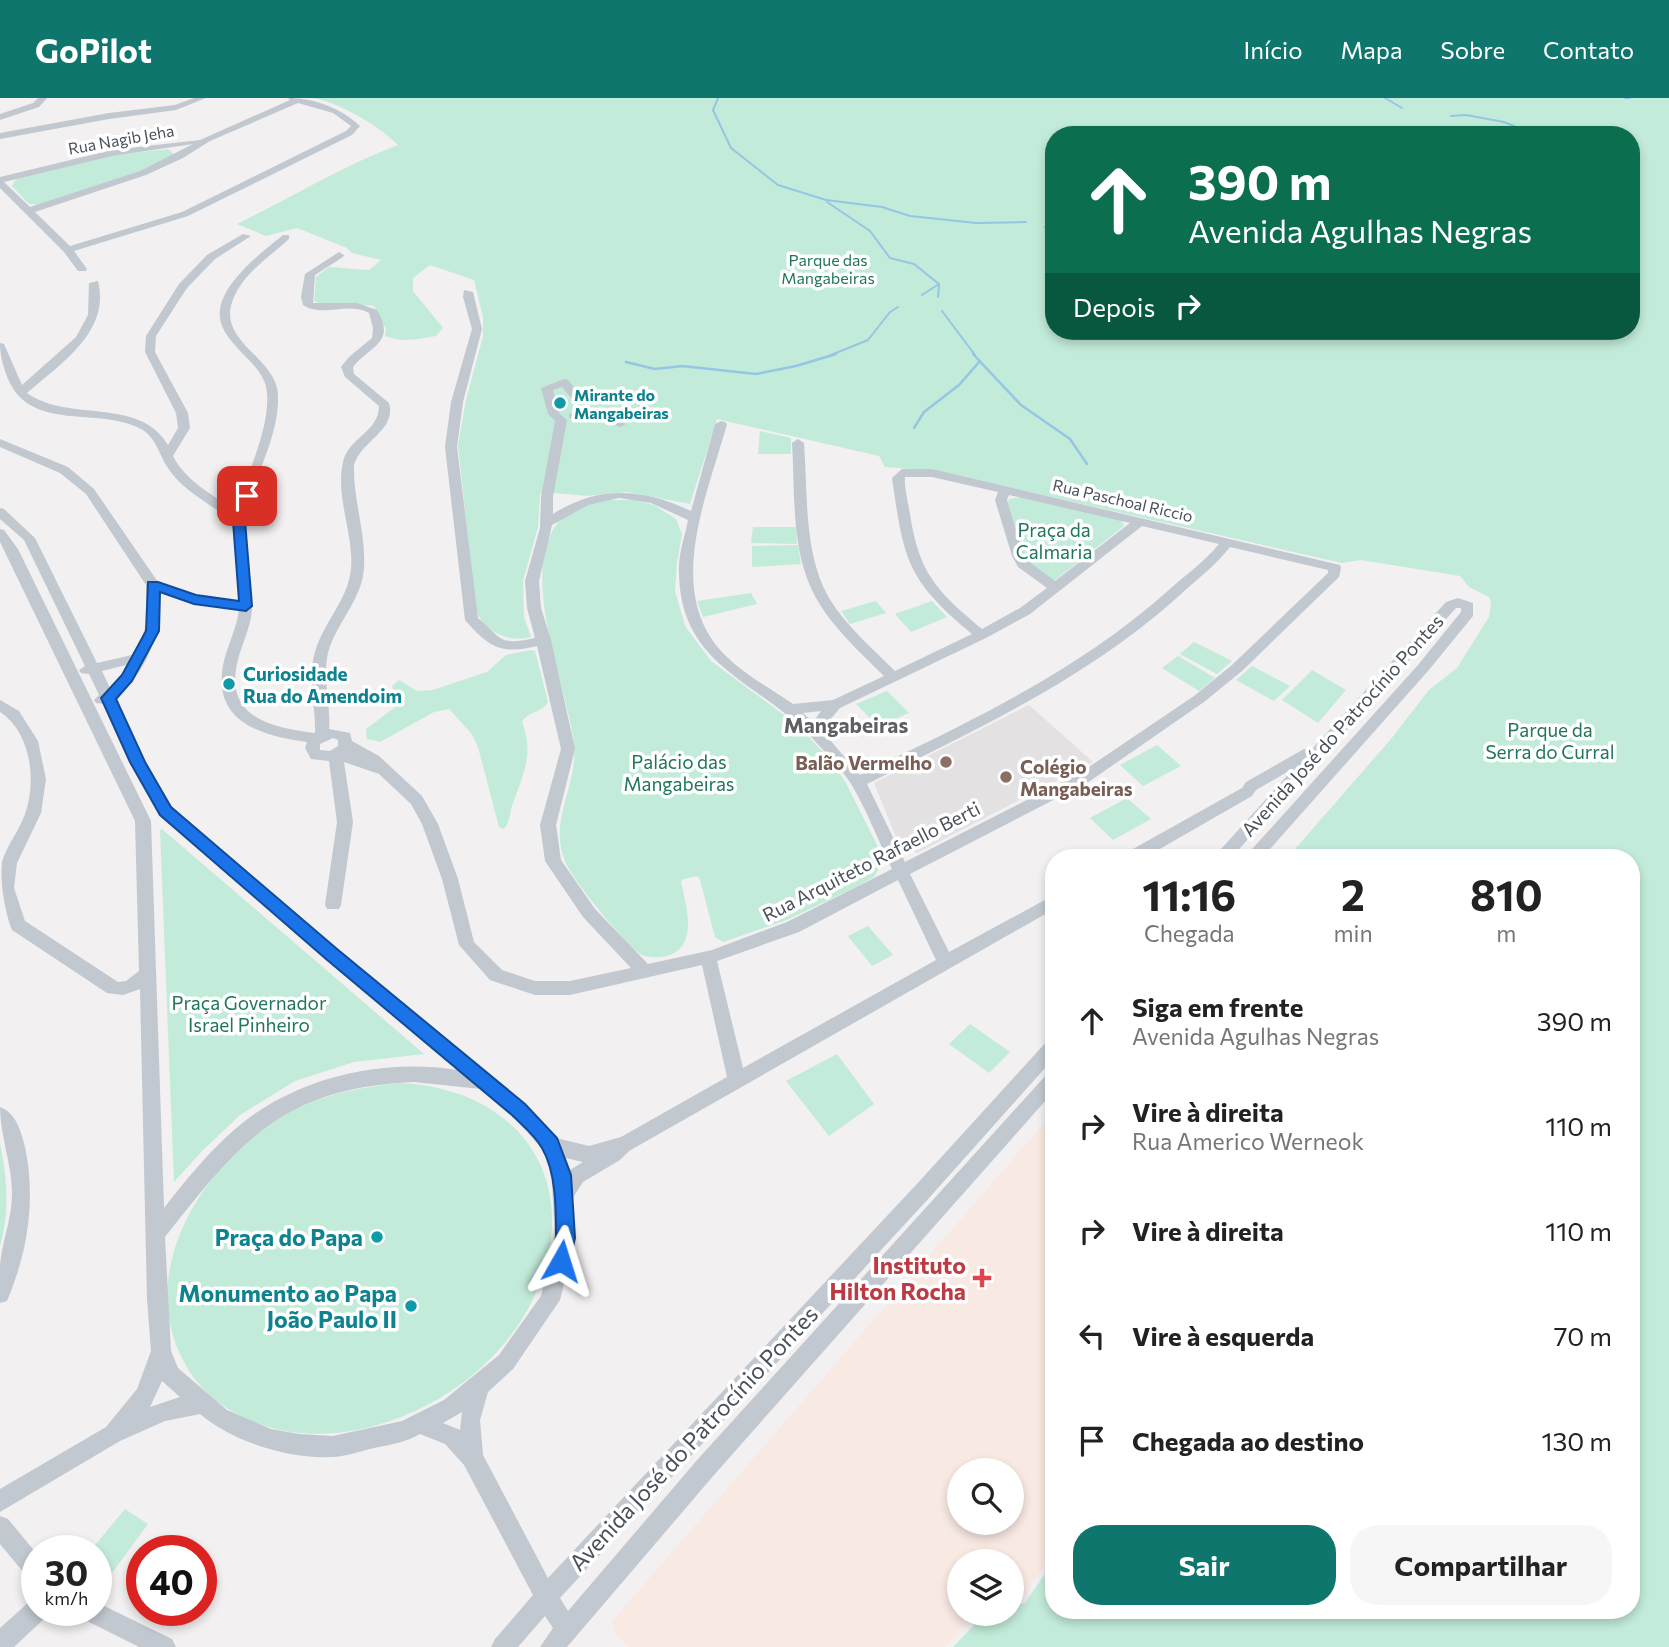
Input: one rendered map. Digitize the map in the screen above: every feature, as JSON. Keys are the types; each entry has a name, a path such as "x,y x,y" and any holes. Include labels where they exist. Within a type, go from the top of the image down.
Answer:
{"street":[{"path":"5,115 32,98"},
{"path":"5,115 36,105 43,98"},
{"path":"0,136 176,107 202,98"},
{"path":"68,250 148,227 200,208 294,157 349,133 356,126 336,111 294,99"},
{"name":"Rua Nagib Jeha","path":"27,211 104,188 180,156 207,139 294,99"},
{"name":"Rua Nagib Jeha","path":"0,182 112,153 207,139"},
{"path":"173,146 180,151 180,156"},
{"path":"0,182 68,250 82,269"},
{"path":"167,457 184,428 182,413 150,352 151,336 183,286 211,257 246,236"},
{"path":"0,346 20,393 53,409 130,420 159,437 179,476 223,505 239,521 270,421 273,391 271,383 249,352 226,327 224,317 233,289 286,237"},
{"path":"333,905 345,822 341,790 328,746 318,671 324,643 354,584 357,562 348,464 361,442 384,424 387,414 385,405 349,376 347,367 351,359 376,340 379,330 373,312 356,307 318,309 308,305 306,297 310,274 339,255"},
{"path":"20,393 81,339 93,315 94,283"},
{"path":"468,292 477,329 457,402 451,447 472,620 479,624 490,639 499,643 521,645 544,640"},
{"path":"561,420 554,414 547,388 564,383 584,406 581,413"},
{"path":"561,420 581,413 614,418 621,424"},
{"path":"561,420 547,497 546,524 532,581 534,608 544,640 568,749 548,825 553,861 589,913 644,971"},
{"path":"720,424 695,518 685,569 685,589 699,631 722,661 790,709 817,734 858,782 945,961"},
{"path":"0,443 64,470 90,492 153,585 152,631 141,657 127,678 108,698 86,706"},
{"path":"798,443 807,552 817,586 835,616 894,678"},
{"name":"Rua Paschoal Riccio","path":"981,635 935,595 914,562 898,478 902,473 932,473 1004,491 1016,491 1335,568"},
{"path":"1004,491 1001,500 1017,556 1023,564 1056,588"},
{"path":"546,524 585,500 619,495 658,500 695,518"},
{"path":"0,512 29,538 137,762 165,811 331,954 518,1109 550,1144 560,1166 565,1238 550,1300 506,1362 451,1407 421,1424 344,1445 299,1445 270,1439 220,1418 170,1375 161,1351"},
{"name":"Rua Arquiteto Rafaello Berti","path":"239,521 246,606 242,630 230,663 227,691 237,711 251,723 282,734 295,743 328,746 390,774 417,800 430,824 450,880 467,945 496,975 535,988 570,988 708,957 793,927 1085,777 1144,739 1237,668 1334,574 1335,568"},
{"path":"790,709 835,705 1026,611 1141,521"},
{"path":"0,533 12,549 143,821 161,1351 152,1386 145,1400 113,1434"},
{"path":"858,782 1007,708 1084,663 1116,642 1228,541"},
{"path":"153,585 194,600 246,606"},
{"name":"Avenida José do Patrocínio Pontes","path":"1229,849 1451,605 1458,602 1468,606 1468,613 1423,668 1260,849"},
{"path":"71,676 141,657"},
{"path":"118,664 127,678"},
{"path":"0,705 14,714 33,745 39,779 33,813 9,863 6,888 18,925 113,988 122,990 131,987 148,973"},
{"path":"817,734 821,720 835,705"},
{"path":"1247,792 1251,786 1324,744"},
{"path":"1146,849 1247,792 1265,789 1272,794 1272,800"},
{"path":"143,821 165,811"},
{"path":"564,1195 576,1176 614,1154 623,1145 1045,906"},
{"path":"708,957 737,1081"},
{"name":"Avenida José do Patrocínio Pontes","path":"503,1647 1045,1055"},
{"path":"155,1234 208,1168 234,1142 290,1102 331,1084 368,1076 425,1072 485,1081"},
{"name":"Avenida José do Patrocínio Pontes","path":"560,1638 715,1457 1045,1088"},
{"path":"0,1115 12,1127 24,1201 17,1238 0,1294"},
{"path":"550,1144 581,1154 594,1153 610,1145 623,1145"},
{"path":"472,1457 470,1420 480,1385"},
{"path":"0,1501 113,1434 164,1411 202,1403"},
{"path":"421,1424 452,1437 472,1457 546,1597 560,1638"},
{"path":"0,1527 21,1552"},
{"path":"112,1621 164,1647"},
{"path":"0,1644 21,1625"}],"shaded area":[{"name":"Colégio Mangabeiras","path":"1029,705 1093,762 917,853 900,847 874,783"},
{"name":"Instituto Hilton Rocha","path":"1045,1122 1045,1565 1024,1596 1024,1549 947,1549 947,1626 965,1626 945,1647 628,1647 616,1634 612,1621"}],"green space":[{"name":"Parque das Mangabeiras","path":"311,98 1669,98 1669,1647 953,1647 973,1626 1024,1626 1024,1603 1045,1574 1045,1619 1640,1619 1640,849 1295,849 1391,739 1429,690 1457,668 1489,617 1489,597 1469,587 1460,576 1361,560 1342,563 937,471 885,467 879,456 717,419 690,504 627,492 587,496 543,492 540,494 538,527 523,581 524,617 531,637 506,637 485,625 476,611 458,445 466,400 483,336 483,317 474,280 430,265 413,278 413,291 443,328 436,336 410,340 391,338 385,336 386,329 374,306 328,305 314,301 316,277 329,267 369,270 381,260 352,253 347,248 297,228 266,236 237,224 337,172 398,145 358,116 333,104"},
{"path":"168,149 174,154 130,176 39,205 29,204 12,186 15,180 22,177 107,156"},
{"path":"760,431 791,438 791,454 758,454"},
{"name":"Praça da Calmaria","path":"1021,497 1121,519 1124,526 1054,581 1023,557 1008,503 1009,499"},
{"name":"Palácio das Mangabeiras","path":"610,500 633,500 654,505 676,519 682,534 675,591 685,626 711,661 796,724 826,755 845,781 881,853 881,865 874,877 789,919 723,942 715,937 698,876 683,879 681,882 688,916 686,938 681,947 673,953 648,957 629,945 574,877 562,853 560,837 574,761 574,745 546,617 542,582 545,550 556,525 579,507"},
{"path":"753,527 796,527 797,544 751,543"},
{"path":"798,545 801,564 752,567 752,546"},
{"path":"751,593 757,604 703,617 697,601"},
{"path":"876,601 886,613 850,624 841,611"},
{"path":"932,601 947,617 911,632 895,614"},
{"path":"1194,642 1232,661 1217,674 1180,654"},
{"path":"535,651 548,702 522,722 526,733 526,763 504,829 499,827 478,747 472,734 449,709 434,712 380,742 367,739 366,729 394,708 396,701 392,686 399,680 417,691 433,690 487,672 506,655"},
{"path":"1178,656 1215,678 1199,691 1162,668"},
{"path":"1252,666 1290,686 1274,701 1236,680"},
{"path":"1312,670 1346,690 1318,723 1282,700"},
{"path":"887,691 909,713 878,726 856,704"},
{"path":"1157,745 1181,766 1143,786 1120,765"},
{"path":"1127,798 1151,819 1113,840 1090,818"},
{"name":"Praça Governador Israel Pinheiro","path":"160,830 424,1054 354,1062 295,1081 240,1115 174,1182"},
{"path":"868,926 893,955 872,966 848,936"},
{"path":"970,1024 1010,1052 989,1073 949,1044"},
{"path":"837,1054 874,1104 829,1136 786,1081"},
{"path":"400,1083 444,1089 481,1104 511,1125 533,1152 547,1184 552,1220 547,1259 532,1301 508,1339 477,1371 441,1397 401,1417 368,1428 316,1434 282,1430 242,1417 212,1397 195,1379 173,1336 167,1303 170,1269 179,1236 194,1205 214,1176 238,1150 264,1128 296,1109 329,1096"},
{"path":"0,1143 6,1194 0,1246"},
{"path":"125,1509 148,1524 140,1535 126,1535 126,1554 112,1573 112,1535 103,1535"}],"waterway":[{"path":"718,98 713,110 731,148 778,185 826,200 882,207 910,216 976,223 1026,222"},
{"path":"1385,98 1402,108"},
{"path":"1625,98 1630,98"},
{"path":"1451,116 1466,115 1514,126"},
{"path":"827,202 870,231 890,258 914,264 939,284 922,295"},
{"path":"938,297 939,285"},
{"path":"831,355 868,340 890,312 898,307"},
{"path":"942,311 975,355"},
{"path":"626,362 655,369 682,366 756,374 836,354"},
{"path":"973,354 980,361"},
{"path":"914,428 924,412 959,385 980,361"},
{"path":"980,361 1021,405 1070,439 1087,464"}],"place":[{"name":"Mirante do Mangabeiras","path":"560,403"},
{"name":"Curiosidade Rua do Amendoim","path":"229,684"},
{"name":"Balão Vermelho","path":"946,762"},
{"name":"Colégio Mangabeiras","path":"1006,777"},
{"name":"Praça do Papa","path":"377,1237"},
{"name":"Instituto Hilton Rocha","path":"982,1278"},
{"name":"Monumento ao Papa João Paulo II","path":"411,1306"}],"district":[{"name":"Mangabeiras","path":"846,724"}],"route":[{"path":"247,496 239,521 246,606 194,600 153,585 152,631 141,657 116,692 108,698 137,762 165,811 331,954 518,1109 542,1134 550,1144 562,1175 565,1238 561,1261"}],"park label":[{"name":"Parque da Serra do Curral","path":"1550,740"}]}
